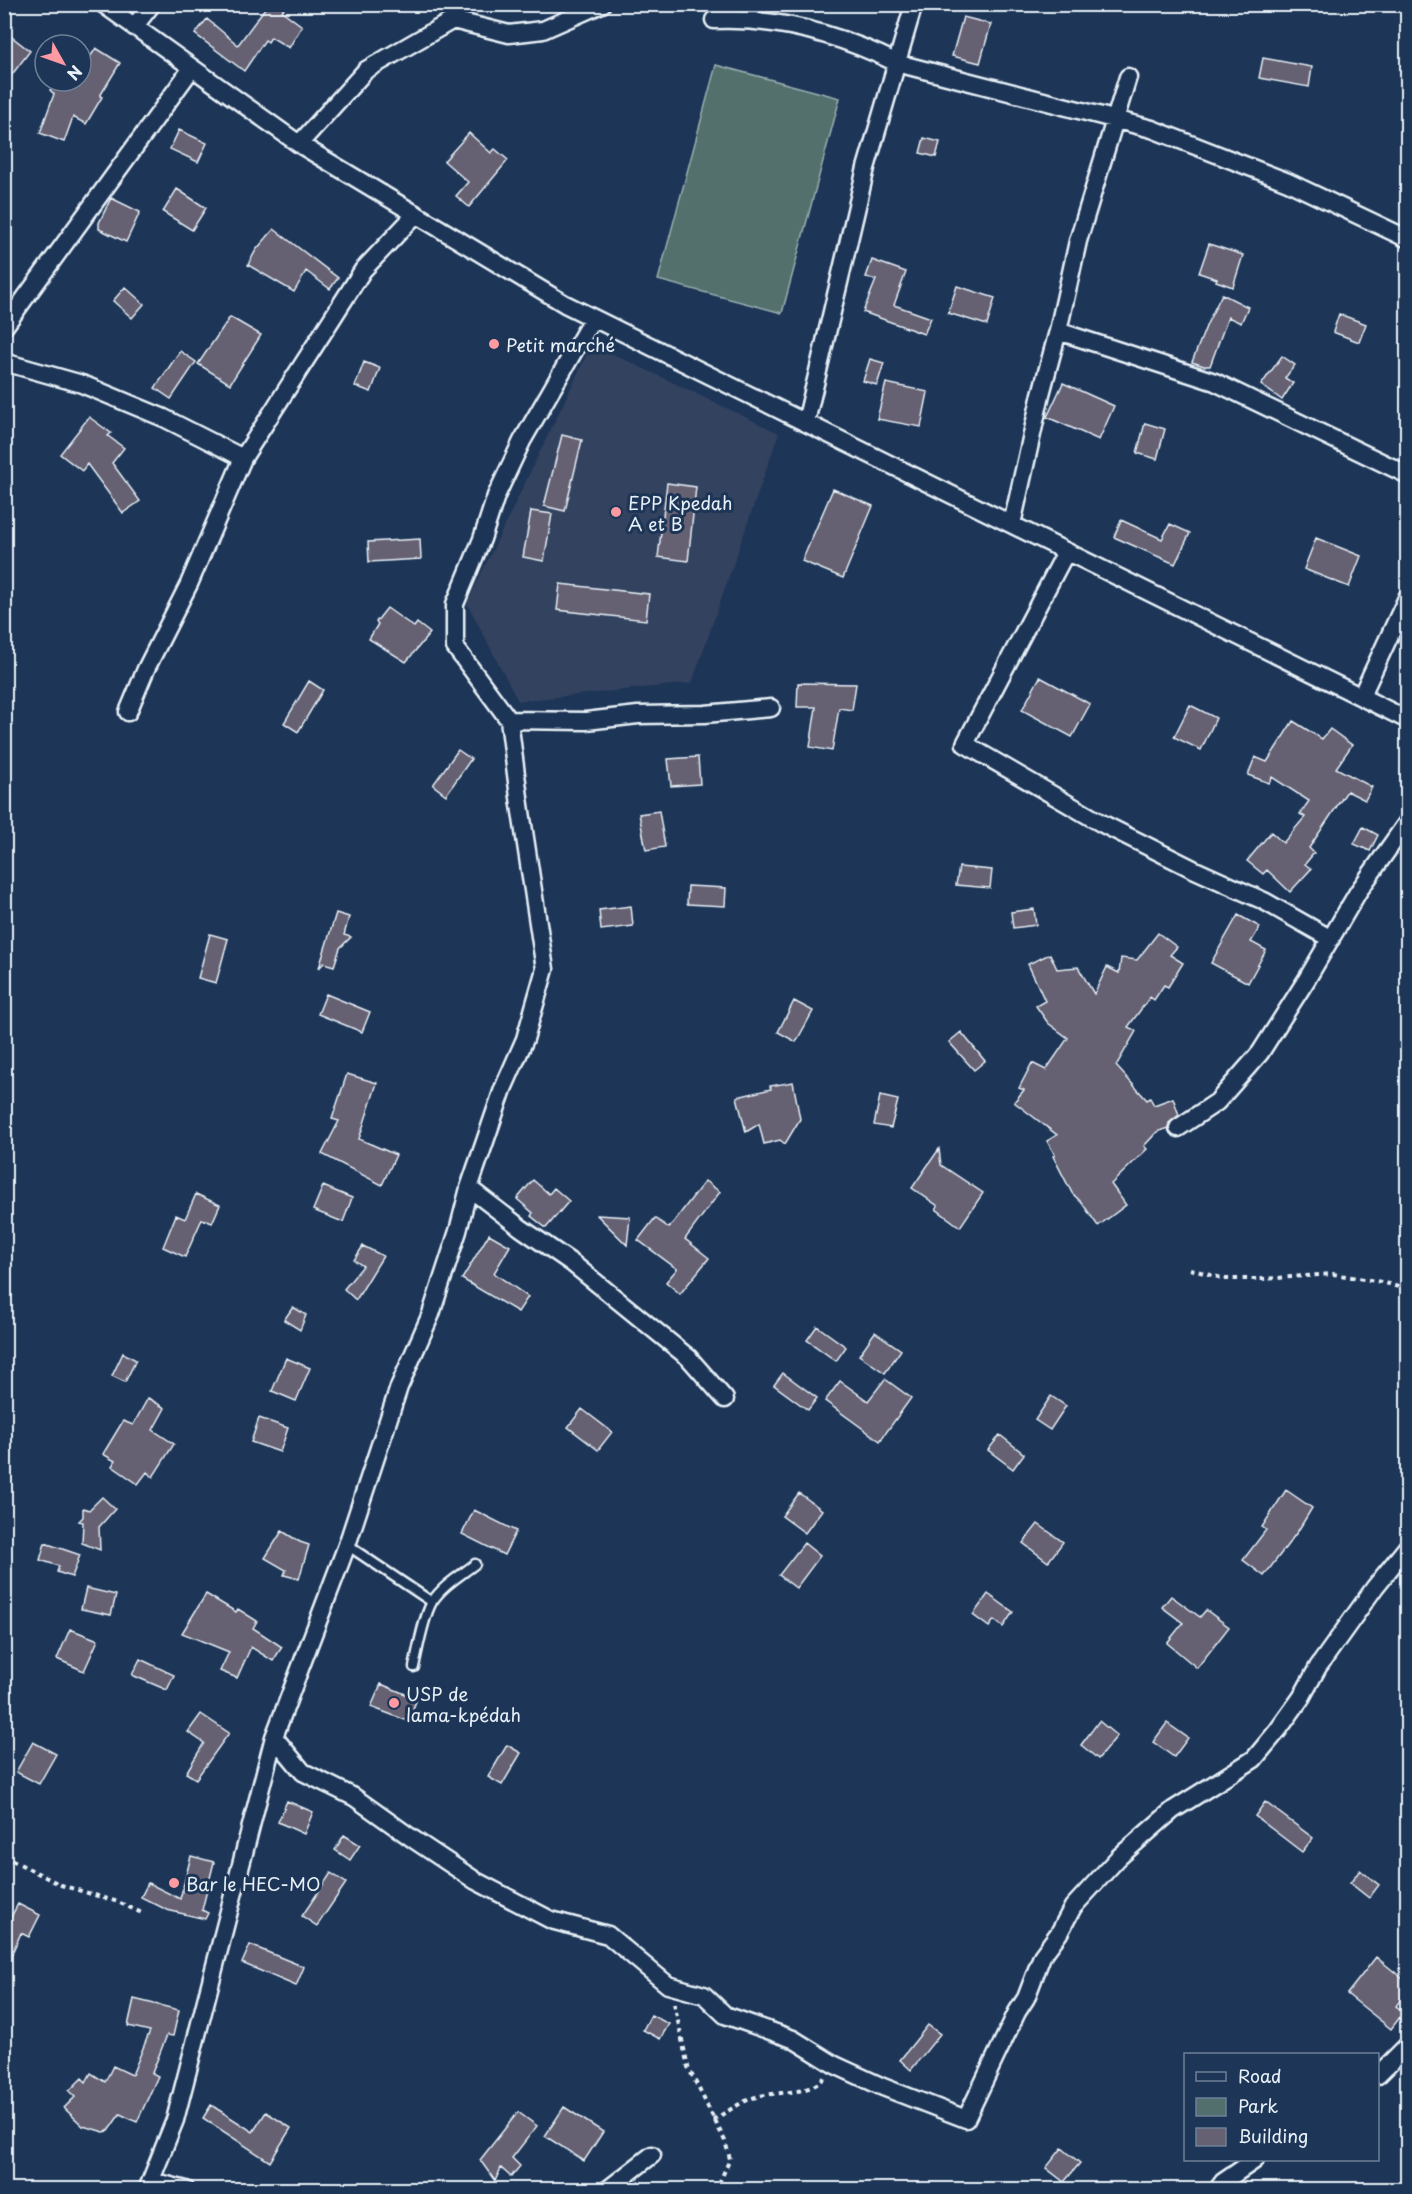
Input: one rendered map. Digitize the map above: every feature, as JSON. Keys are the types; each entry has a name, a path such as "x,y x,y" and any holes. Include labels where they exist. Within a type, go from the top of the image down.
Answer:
{"street":[{"path":"103,4 299,144 565,304 1407,720"},
{"path":"134,27 152,4"},
{"path":"299,144 366,70 456,12 509,34 543,30 602,4"},
{"path":"806,422 866,168 914,4"},
{"path":"714,20 745,18 820,32 867,48 897,63 1152,129 1288,182 1407,239"},
{"path":"4,327 192,68"},
{"path":"1012,524 1078,241 1128,77"},
{"path":"128,712 146,669 189,584 243,458 363,270 417,214"},
{"path":"186,2190 150,2185 175,2120 274,1737 347,1545 399,1387 431,1314 458,1231 469,1188 503,1089 525,1039 545,969 509,720 456,646 454,604 482,539 496,496 522,441 593,318"},
{"path":"1058,331 1215,382 1407,475"},
{"path":"4,362 82,384 164,418 243,458"},
{"path":"1066,552 965,744 1101,823 1264,901 1331,939"},
{"path":"1361,697 1407,596"},
{"path":"509,720 586,721 638,715 705,714 771,708"},
{"path":"1178,1128 1217,1102 1260,1053 1358,892 1407,821"},
{"path":"469,1188 572,1263 689,1358 725,1399"},
{"path":"274,1737 303,1772 354,1797 476,1881 551,1920 608,1935 668,1985 704,1995 725,2015 793,2039 835,2065 883,2087 966,2119 1017,2012 1026,1998 1042,1956 1059,1933 1073,1907 1119,1857 1173,1810 1254,1759 1278,1730 1301,1698 1318,1667 1406,1550"},
{"path":"1379,2073 1407,2044"},
{"path":"608,2190 652,2155"},
{"path":"1217,2190 1223,2182 1253,2161"}],"lane":[{"path":"347,1545 432,1602"},
{"path":"414,1667 432,1602 452,1581 475,1564"}],"path":[{"path":"1190,1269 1225,1279 1333,1274 1382,1282 1407,1290"},
{"path":"4,1856 61,1885 118,1902 144,1914"},
{"path":"668,1985 678,2016 688,2067 725,2141 730,2159 716,2190"},
{"path":"713,2120 752,2098 788,2093 818,2085 835,2065"}],"shaded area":[{"path":"592,344 779,433 692,683 518,701 467,603"}],"green space":[{"path":"716,65 840,98 782,313 658,280"}],"building":[{"path":"268,4 288,4 282,11 302,26 289,48 271,37 268,42 265,40 244,71 195,34 207,19 238,45"},
{"path":"963,17 991,24 980,63 952,56"},
{"path":"4,31 30,51 4,85"},
{"path":"96,48 120,63 86,124 73,117 64,142 40,133 53,93 93,93 93,53"},
{"path":"1263,58 1312,67 1309,87 1259,78"},
{"path":"179,130 207,143 198,162 170,149"},
{"path":"469,133 491,153 495,149 508,160 469,207 456,196 468,182 444,161"},
{"path":"924,138 940,142 936,157 920,153"},
{"path":"177,189 206,208 192,230 163,212"},
{"path":"111,198 140,212 126,242 99,229 99,223"},
{"path":"274,229 338,278 330,289 306,271 294,292 248,265 256,250"},
{"path":"1209,244 1243,255 1233,287 1199,273"},
{"path":"872,260 906,272 894,305 931,318 924,334 863,312 876,280 866,277"},
{"path":"957,286 995,298 987,325 948,313"},
{"path":"125,287 144,304 132,318 113,301"},
{"path":"1222,294 1248,307 1241,323 1228,317 1210,366 1192,362 1207,324"},
{"path":"1339,314 1366,324 1359,342 1333,332"},
{"path":"230,317 261,335 230,384 198,364"},
{"path":"180,351 196,362 171,399 155,388"},
{"path":"1282,356 1295,365 1285,378 1293,383 1282,400 1261,385"},
{"path":"870,359 884,363 877,385 863,381"},
{"path":"364,362 380,368 371,392 355,386"},
{"path":"886,383 928,392 921,427 877,419"},
{"path":"1063,383 1114,406 1099,440 1047,417"},
{"path":"89,417 111,433 108,436 124,448 112,463 140,501 123,513 87,464 82,471 60,454"},
{"path":"1145,423 1165,429 1157,459 1137,453"},
{"path":"562,435 582,440 565,511 544,506"},
{"path":"667,483 696,487 688,561 658,557"},
{"path":"833,489 873,506 843,578 802,561"},
{"path":"531,511 552,514 544,561 523,557"},
{"path":"1121,520 1162,539 1170,524 1190,533 1175,564 1114,537"},
{"path":"1316,538 1361,556 1349,587 1304,569"},
{"path":"420,539 421,559 369,562 368,542"},
{"path":"560,584 649,594 646,620 557,610"},
{"path":"387,608 414,627 417,623 430,633 406,662 369,639 378,624 376,622"},
{"path":"1040,677 1090,704 1072,737 1022,710"},
{"path":"309,681 323,690 298,732 284,723"},
{"path":"798,683 856,684 852,710 839,708 832,751 810,747 816,707 797,707"},
{"path":"1190,705 1216,718 1201,750 1174,737"},
{"path":"1293,721 1322,739 1330,729 1352,745 1336,768 1372,787 1365,800 1347,791 1309,848 1314,853 1305,864 1311,869 1290,892 1267,870 1263,874 1247,861 1271,832 1283,843 1305,817 1300,814 1309,801 1272,777 1269,783 1248,775 1255,757 1267,762"},
{"path":"458,750 471,759 446,795 433,785"},
{"path":"698,757 700,784 671,786 668,759"},
{"path":"659,811 665,847 646,850 639,814"},
{"path":"1363,827 1378,835 1370,851 1354,844"},
{"path":"959,867 992,870 990,888 956,885"},
{"path":"688,886 726,888 725,906 687,904"},
{"path":"631,906 633,926 601,930 599,910"},
{"path":"1034,909 1036,925 1013,928 1011,912"},
{"path":"336,913 349,917 344,935 351,937 340,948 334,966 324,963 319,968"},
{"path":"1238,915 1260,927 1251,942 1266,950 1248,983 1211,963"},
{"path":"1158,933 1177,947 1170,955 1183,963 1168,987 1164,985 1154,1000 1150,997 1128,1027 1136,1031 1116,1066 1147,1100 1150,1098 1154,1105 1173,1098 1179,1115 1169,1123 1168,1128 1157,1132 1144,1146 1147,1149 1111,1184 1126,1205 1098,1226 1072,1193 1053,1156 1055,1155 1047,1141 1057,1135 1014,1102 1024,1090 1019,1088 1032,1063 1046,1070 1068,1038 1048,1023 1036,1006 1045,1001 1028,964 1050,954 1057,969 1078,967 1094,994 1107,967 1119,973 1121,958 1137,960"},
{"path":"210,934 228,939 216,983 198,978"},
{"path":"326,994 370,1012 362,1032 318,1014"},
{"path":"794,1001 813,1011 796,1042 778,1032"},
{"path":"961,1032 985,1061 974,1070 949,1042"},
{"path":"347,1074 377,1083 359,1139 396,1155 382,1185 322,1154 339,1121 332,1119"},
{"path":"793,1082 800,1119 785,1144 780,1140 764,1144 759,1124 746,1132 737,1097 771,1089 770,1086"},
{"path":"880,1096 898,1100 891,1128 874,1125"},
{"path":"939,1149 941,1165 983,1193 960,1227 936,1209 938,1206 912,1188"},
{"path":"533,1180 549,1194 554,1188 569,1201 546,1228 531,1216 533,1213 517,1199"},
{"path":"705,1181 720,1192 685,1239 709,1258 680,1294 666,1282 677,1269 638,1240 655,1218 669,1228"},
{"path":"323,1186 352,1198 343,1222 313,1210"},
{"path":"196,1194 220,1205 212,1223 202,1219 185,1257 163,1247 176,1215 185,1219"},
{"path":"597,1215 630,1217 627,1245"},
{"path":"489,1234 510,1246 494,1273 528,1297 518,1312 462,1279"},
{"path":"363,1246 383,1256 356,1300 344,1289 363,1266 354,1260"},
{"path":"293,1307 306,1315 300,1330 284,1320"},
{"path":"817,1326 846,1347 836,1361 807,1340"},
{"path":"875,1332 901,1350 885,1373 859,1355"},
{"path":"123,1353 136,1360 125,1382 112,1376"},
{"path":"286,1358 310,1368 296,1401 272,1391"},
{"path":"783,1373 817,1398 808,1410 774,1385"},
{"path":"885,1379 911,1398 880,1441 825,1401 840,1381 868,1401"},
{"path":"1051,1396 1066,1406 1050,1430 1035,1420"},
{"path":"148,1398 165,1408 153,1430 174,1444 153,1477 147,1472 138,1484 112,1466 115,1461 103,1454 123,1421 133,1425"},
{"path":"582,1409 612,1432 598,1450 568,1427"},
{"path":"259,1418 288,1428 280,1452 251,1442"},
{"path":"1000,1435 1024,1454 1013,1469 988,1450"},
{"path":"1286,1490 1312,1508 1298,1531 1264,1576 1243,1560 1266,1530 1262,1527"},
{"path":"799,1493 822,1510 805,1533 782,1516"},
{"path":"102,1497 115,1509 99,1527 100,1550 82,1543 83,1522 79,1521 83,1517 83,1508 89,1510"},
{"path":"474,1510 516,1531 504,1555 462,1534"},
{"path":"1038,1524 1063,1542 1048,1562 1023,1543"},
{"path":"282,1531 309,1545 299,1579 284,1575 286,1570 265,1558"},
{"path":"45,1543 80,1555 72,1577 57,1572 59,1566 40,1560"},
{"path":"804,1543 820,1556 796,1588 779,1575"},
{"path":"86,1588 116,1595 111,1615 81,1609"},
{"path":"206,1594 236,1612 238,1609 257,1621 253,1628 282,1647 273,1661 251,1647 237,1678 220,1671 229,1652 182,1633"},
{"path":"988,1594 1013,1612 1003,1627 994,1620 989,1627 973,1615"},
{"path":"1171,1596 1200,1617 1206,1610 1229,1627 1197,1668 1167,1643 1183,1623 1162,1607"},
{"path":"70,1629 98,1640 84,1671 57,1659"},
{"path":"140,1659 174,1675 167,1690 132,1675"},
{"name":"USP de lama-kpédah","path":"381,1684 417,1699 408,1721 371,1707"},
{"path":"201,1714 229,1733 196,1779 186,1773 204,1743 188,1732"},
{"path":"1099,1721 1117,1736 1098,1759 1081,1745"},
{"path":"1167,1723 1188,1738 1174,1757 1153,1742"},
{"path":"33,1742 56,1754 39,1784 16,1772"},
{"path":"507,1745 521,1753 502,1785 488,1777"},
{"path":"287,1801 313,1812 304,1834 278,1822"},
{"path":"1265,1802 1313,1838 1302,1852 1255,1816"},
{"path":"344,1835 360,1845 350,1860 335,1850"},
{"path":"191,1856 214,1862 202,1910 208,1913 205,1919 167,1910 141,1897 148,1883 180,1899"},
{"path":"1360,1870 1379,1885 1369,1898 1350,1883"},
{"path":"331,1873 346,1883 317,1926 302,1916"},
{"path":"18,1904 40,1915 29,1937 21,1933 4,1971 4,1930"},
{"path":"250,1945 304,1967 296,1986 242,1963"},
{"path":"1376,1957 1407,1982 1407,1991 1396,2006 1404,2012 1391,2029 1347,1994"},
{"path":"134,1999 179,2010 173,2036 167,2035 152,2073 158,2076 137,2122 120,2114 108,2131 83,2126 64,2108 75,2097 69,2091 82,2078 86,2082 91,2073 105,2082 113,2066 132,2075 150,2031 128,2026"},
{"path":"651,2015 669,2024 660,2039 643,2030"},
{"path":"928,2025 940,2034 911,2070 900,2060"},
{"path":"211,2105 253,2132 266,2112 291,2128 270,2162 203,2118"},
{"path":"564,2107 603,2132 584,2161 545,2136"},
{"path":"518,2112 537,2126 512,2158 520,2166 511,2177 501,2168 495,2181 480,2160"},
{"path":"1062,2148 1080,2163 1064,2182 1046,2168"}],"place":[{"name":"Petit marché","path":"494,344"},
{"name":"EPP Kpedah A et B","path":"616,512"},
{"name":"USP de lama-kpédah","path":"394,1703"},
{"name":"Bar le HEC-MO","path":"174,1883"}]}
